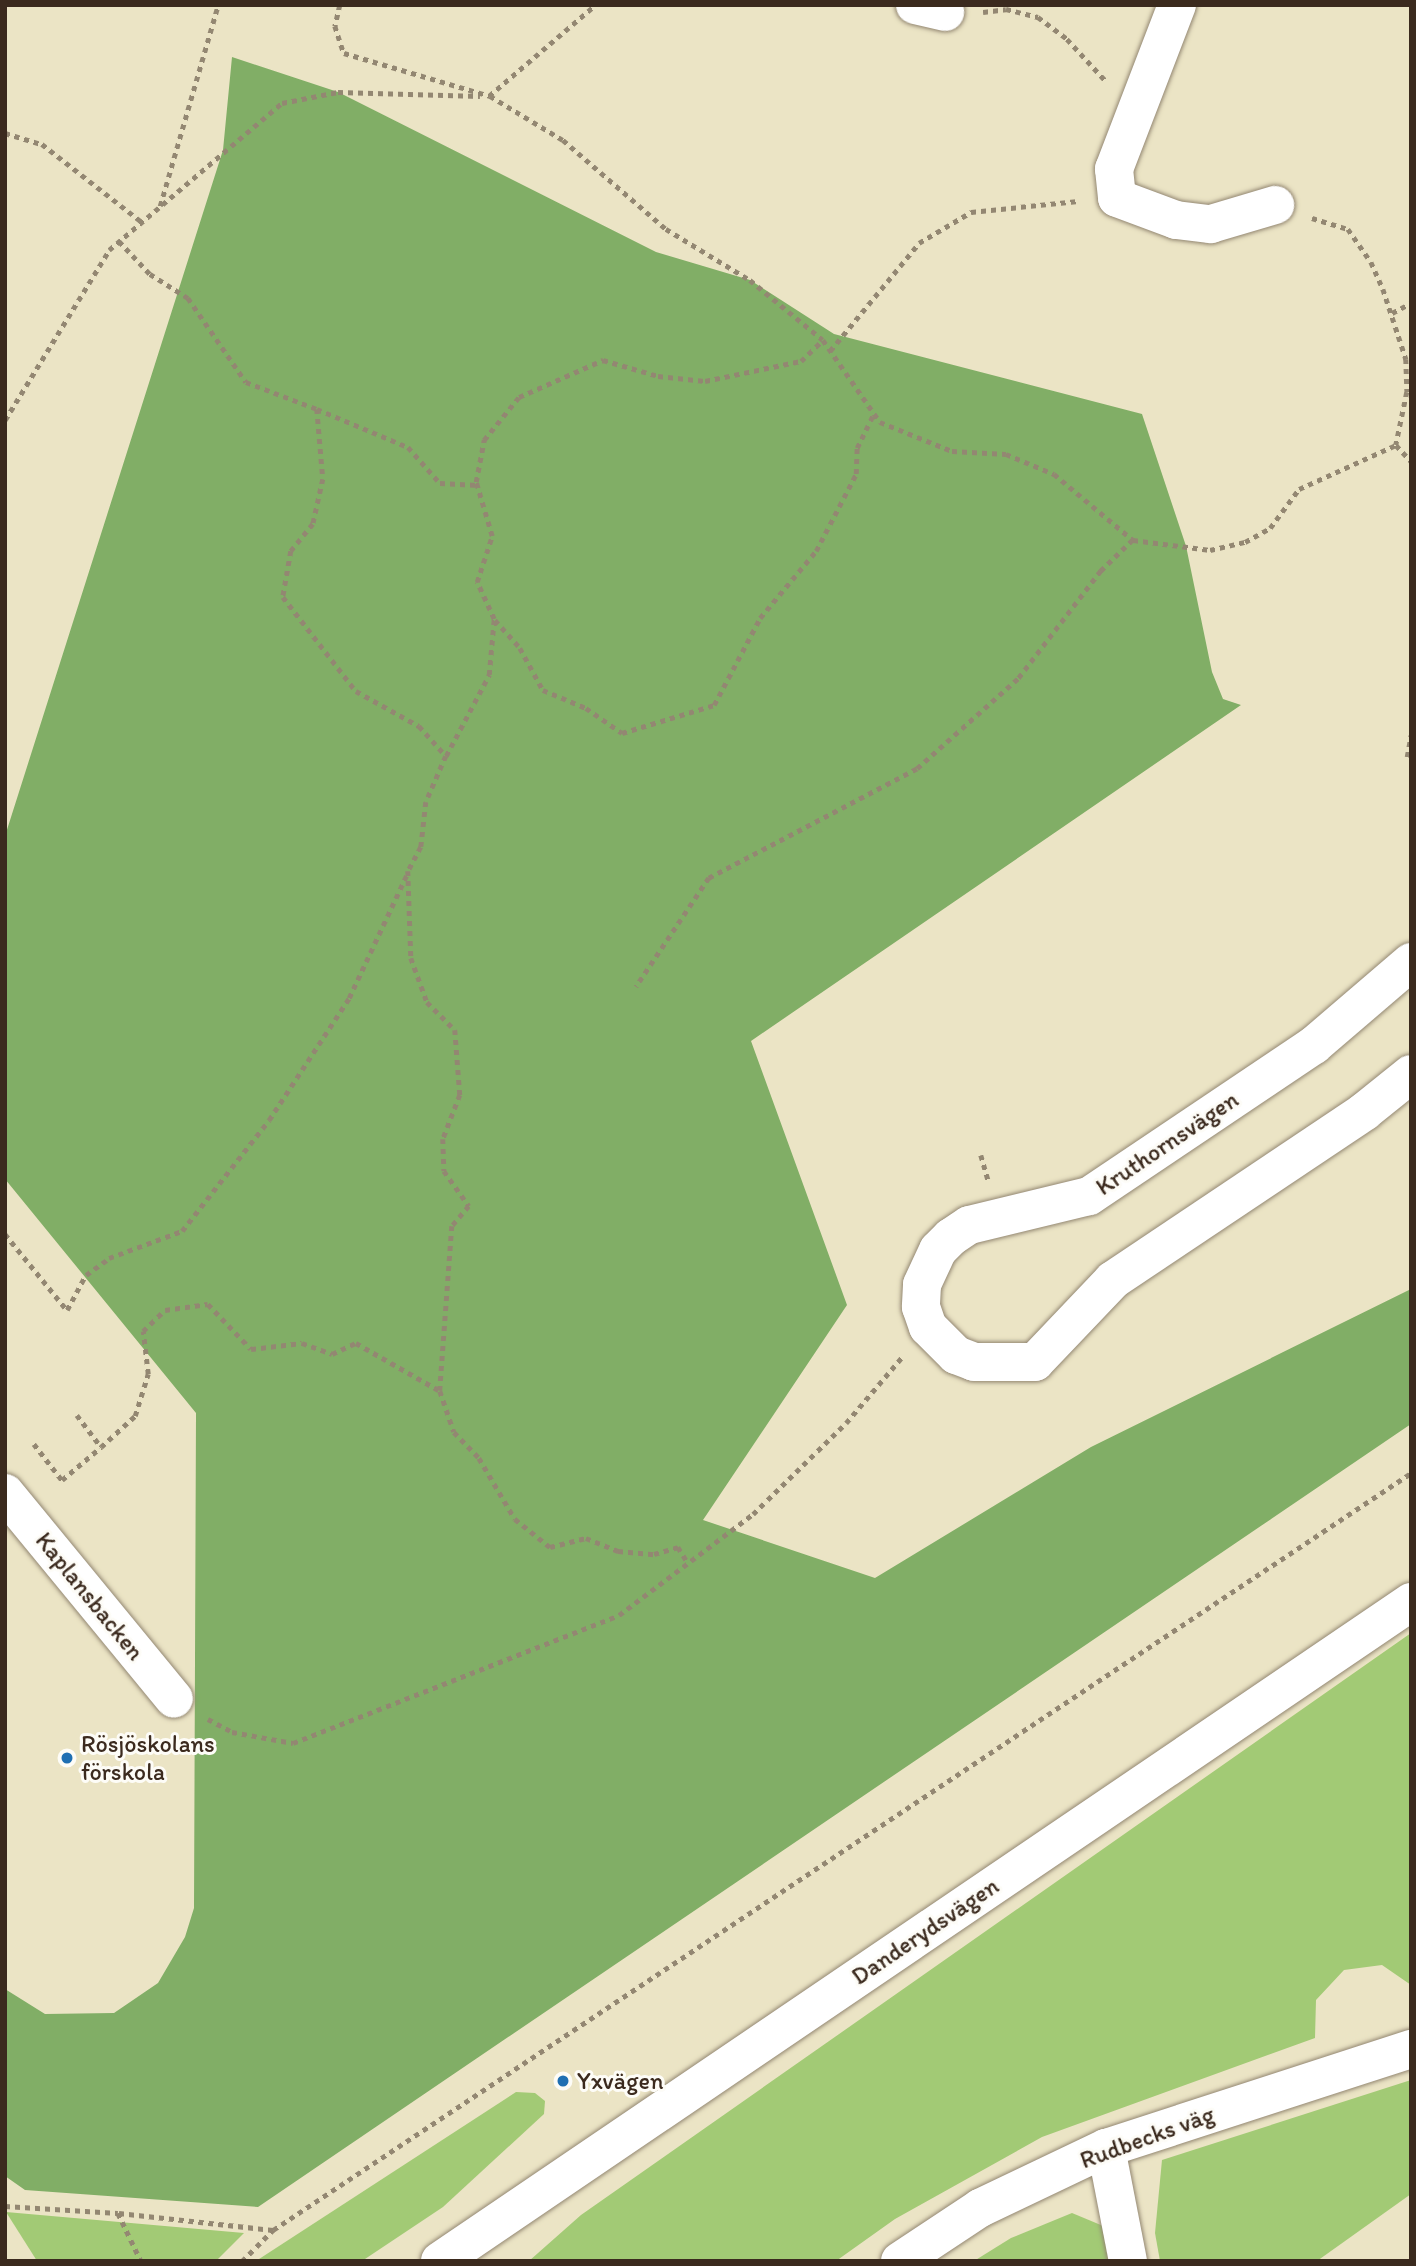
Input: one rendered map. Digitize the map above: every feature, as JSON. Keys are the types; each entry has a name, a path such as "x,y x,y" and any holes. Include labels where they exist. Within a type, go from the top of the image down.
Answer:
{"street":[{"path":"1177,5 1114,169 1117,198 1176,220 1211,224 1292,211"},
{"name":"Kruthornsvägen","path":"928,1327 921,1307 922,1285 938,1250 951,1237 969,1226 1089,1196 1314,1045 1411,962"},
{"path":"928,1327 956,1355 974,1362 1035,1362 1113,1280 1365,1111 1411,1074"},
{"name":"Kaplansbacken","path":"5,1493 174,1699"},
{"name":"Danderydsvägen","path":"440,2261 1411,1602"},
{"name":"Rudbecks väg","path":"900,2261 980,2208 1107,2148 1411,2049"},
{"path":"1107,2148 1128,2261"}],"path":[{"path":"159,207 218,5"},
{"path":"340,5 335,26 344,53 490,96 563,140 666,229 750,280 823,340 874,413 893,428 952,451 1006,454 1054,474 1133,540 1210,550 1245,542 1270,527 1299,489 1396,445"},
{"path":"582,5 592,7"},
{"path":"1006,9 1016,5"},
{"path":"5,420 109,250 282,103 338,92 490,96 592,7"},
{"path":"930,8 1006,9 1038,18 1067,38 1134,112"},
{"path":"5,133 42,144 142,222"},
{"path":"830,351 919,243 971,212 1117,198"},
{"path":"1292,211 1348,229 1371,262 1392,313 1406,359 1407,392 1396,445"},
{"path":"119,241 150,274 188,298 246,382 408,447 440,482 478,485"},
{"path":"1392,313 1411,303"},
{"path":"823,340 801,361 705,381 658,376 603,360 519,397 484,440 478,485 492,536 477,582 494,619 520,648 543,690 586,708 622,733 714,705 760,618 816,551 856,474 856,448 874,413"},
{"path":"317,409 323,479 313,524 291,551 283,597 356,691 419,726 446,756"},
{"path":"1396,445 1411,461"},
{"path":"636,987 709,878 917,769 1018,679 1101,571 1133,540"},
{"path":"5,1234 67,1310 86,1275 109,1258 182,1231 269,1120 349,998 421,847 426,802 446,756 489,675 494,619"},
{"path":"1407,757 1411,735"},
{"path":"408,871 411,958 427,1002 455,1030 460,1095 443,1139 444,1171 469,1206 453,1226 440,1391 454,1432 479,1458 515,1519 550,1547 586,1538 618,1551 654,1554 678,1547 688,1563"},
{"path":"34,1444 62,1480 135,1416 148,1374 143,1331 165,1310 208,1304 251,1349 302,1343 332,1354 356,1343 440,1391"},
{"path":"174,1699 232,1732 293,1743 363,1720 619,1615 753,1514 818,1450 928,1327"},
{"path":"77,1415 100,1447"},
{"path":"242,2261 273,2230 1411,1473"},
{"path":"5,2206 118,2213 273,2230"},
{"path":"118,2213 141,2261"}],"green space":[{"path":"232,57 338,92 656,252 750,280 834,334 1142,414 1186,546 1212,672 1223,699 1241,705 751,1041 847,1305 703,1520 875,1578 1091,1447 1411,1289 1411,1424 258,2207 25,2190 5,2176 5,1989 45,2014 114,2013 158,1983 185,1937 194,1908 196,1413 5,1179 5,836 223,150"},
{"path":"1411,1633 1411,1985 1382,1965 1344,1970 1316,2000 1315,2038 1042,2137 895,2219 836,2261 529,2261 581,2215"},
{"path":"1411,2080 1411,2194 1317,2261 1160,2261 1155,2233 1162,2160"},
{"path":"516,2092 535,2093 545,2101 544,2114 443,2207 362,2261 256,2261"},
{"path":"6,2212 244,2233 216,2261 37,2261"},
{"path":"1072,2213 1108,2228 1110,2261 974,2261 1011,2238"}],"place":[{"name":"Rösjöskolans förskola","path":"67,1758"},
{"name":"Yxvägen","path":"563,2081"}]}
